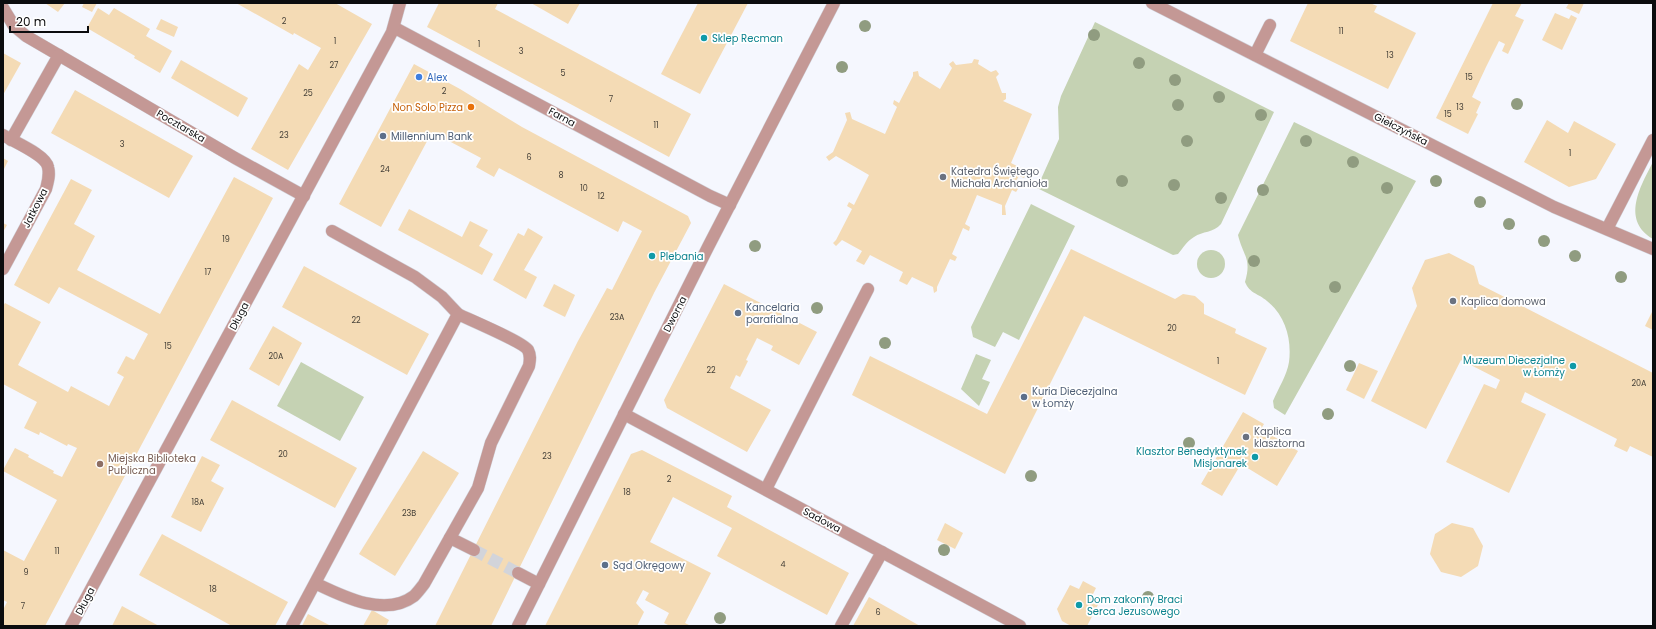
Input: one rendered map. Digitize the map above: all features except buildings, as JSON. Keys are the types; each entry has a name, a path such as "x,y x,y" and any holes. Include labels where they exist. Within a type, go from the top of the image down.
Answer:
{"street":[{"name":"Długa","path":"71,626 394,28 400,3"},
{"name":"Dworna","path":"518,626 730,205 834,3"},
{"name":"Giełczyńska","path":"1152,3 1554,207 1653,249"},
{"name":"Pocztarska","path":"3,8 14,26 26,36 235,158 304,196"},
{"path":"1255,55 1270,25"},
{"name":"Farna","path":"394,28 710,196 730,205"},
{"path":"7,138 58,55"},
{"name":"Jatkowa","path":"3,269 46,189 49,174 48,165 42,158 7,138"},
{"path":"1607,230 1653,140"},
{"path":"315,583 356,602 372,604 389,604 404,601 414,595 424,584 478,488 491,443 529,366 530,356 527,349 517,343 458,314 442,297 415,277 332,231"},
{"path":"766,489 868,289"},
{"path":"292,626 458,314"},
{"name":"Sadowa","path":"624,414 1020,626"},
{"path":"450,538 474,550"},
{"path":"841,626 882,552"},
{"path":"518,573 539,584"}],"green space":[{"path":"1095,22 1274,112 1221,224 1215,229 1197,235 1185,245 1178,254 1173,255 1037,188 1059,139 1058,107 1061,96"},
{"path":"1294,122 1416,181 1285,415 1274,408 1273,401 1289,362 1290,353 1286,328 1283,320 1273,307 1264,298 1249,289 1247,286 1245,282 1248,267 1238,235"},
{"path":"1653,162 1653,239 1643,231 1638,222 1636,203 1643,182"},
{"path":"1031,204 1075,226 1019,340 1003,332 995,347 973,337 971,327"},
{"path":"1211,250 1221,254 1225,264 1221,274 1211,278 1201,274 1197,264 1201,254"},
{"path":"976,354 991,360 982,379 990,382 979,406 961,389"},
{"path":"301,362 364,397 340,441 277,406"}],"tunnel":[{"path":"474,550 518,573"}],"place":[{"name":"Sklep Recman","path":"704,38"},
{"name":"Alex","path":"419,77"},
{"name":"Non Solo Pizza","path":"471,107"},
{"name":"Millennium Bank","path":"383,136"},
{"name":"Katedra Świętego Michała Archanioła","path":"943,177"},
{"name":"Plebania","path":"652,256"},
{"name":"Kaplica domowa","path":"1453,301"},
{"name":"Kancelaria parafialna","path":"738,313"},
{"name":"Muzeum Diecezjalne w Łomży","path":"1573,366"},
{"name":"Kuria Diecezjalna w Łomży","path":"1024,397"},
{"name":"Kaplica klasztorna","path":"1246,437"},
{"name":"Klasztor Benedyktynek Misjonarek","path":"1255,457"},
{"name":"Miejska Biblioteka Publiczna","path":"100,464"},
{"name":"Sąd Okręgowy","path":"605,565"},
{"name":"Dom zakonny Braci Serca Jezusowego","path":"1079,605"}]}
